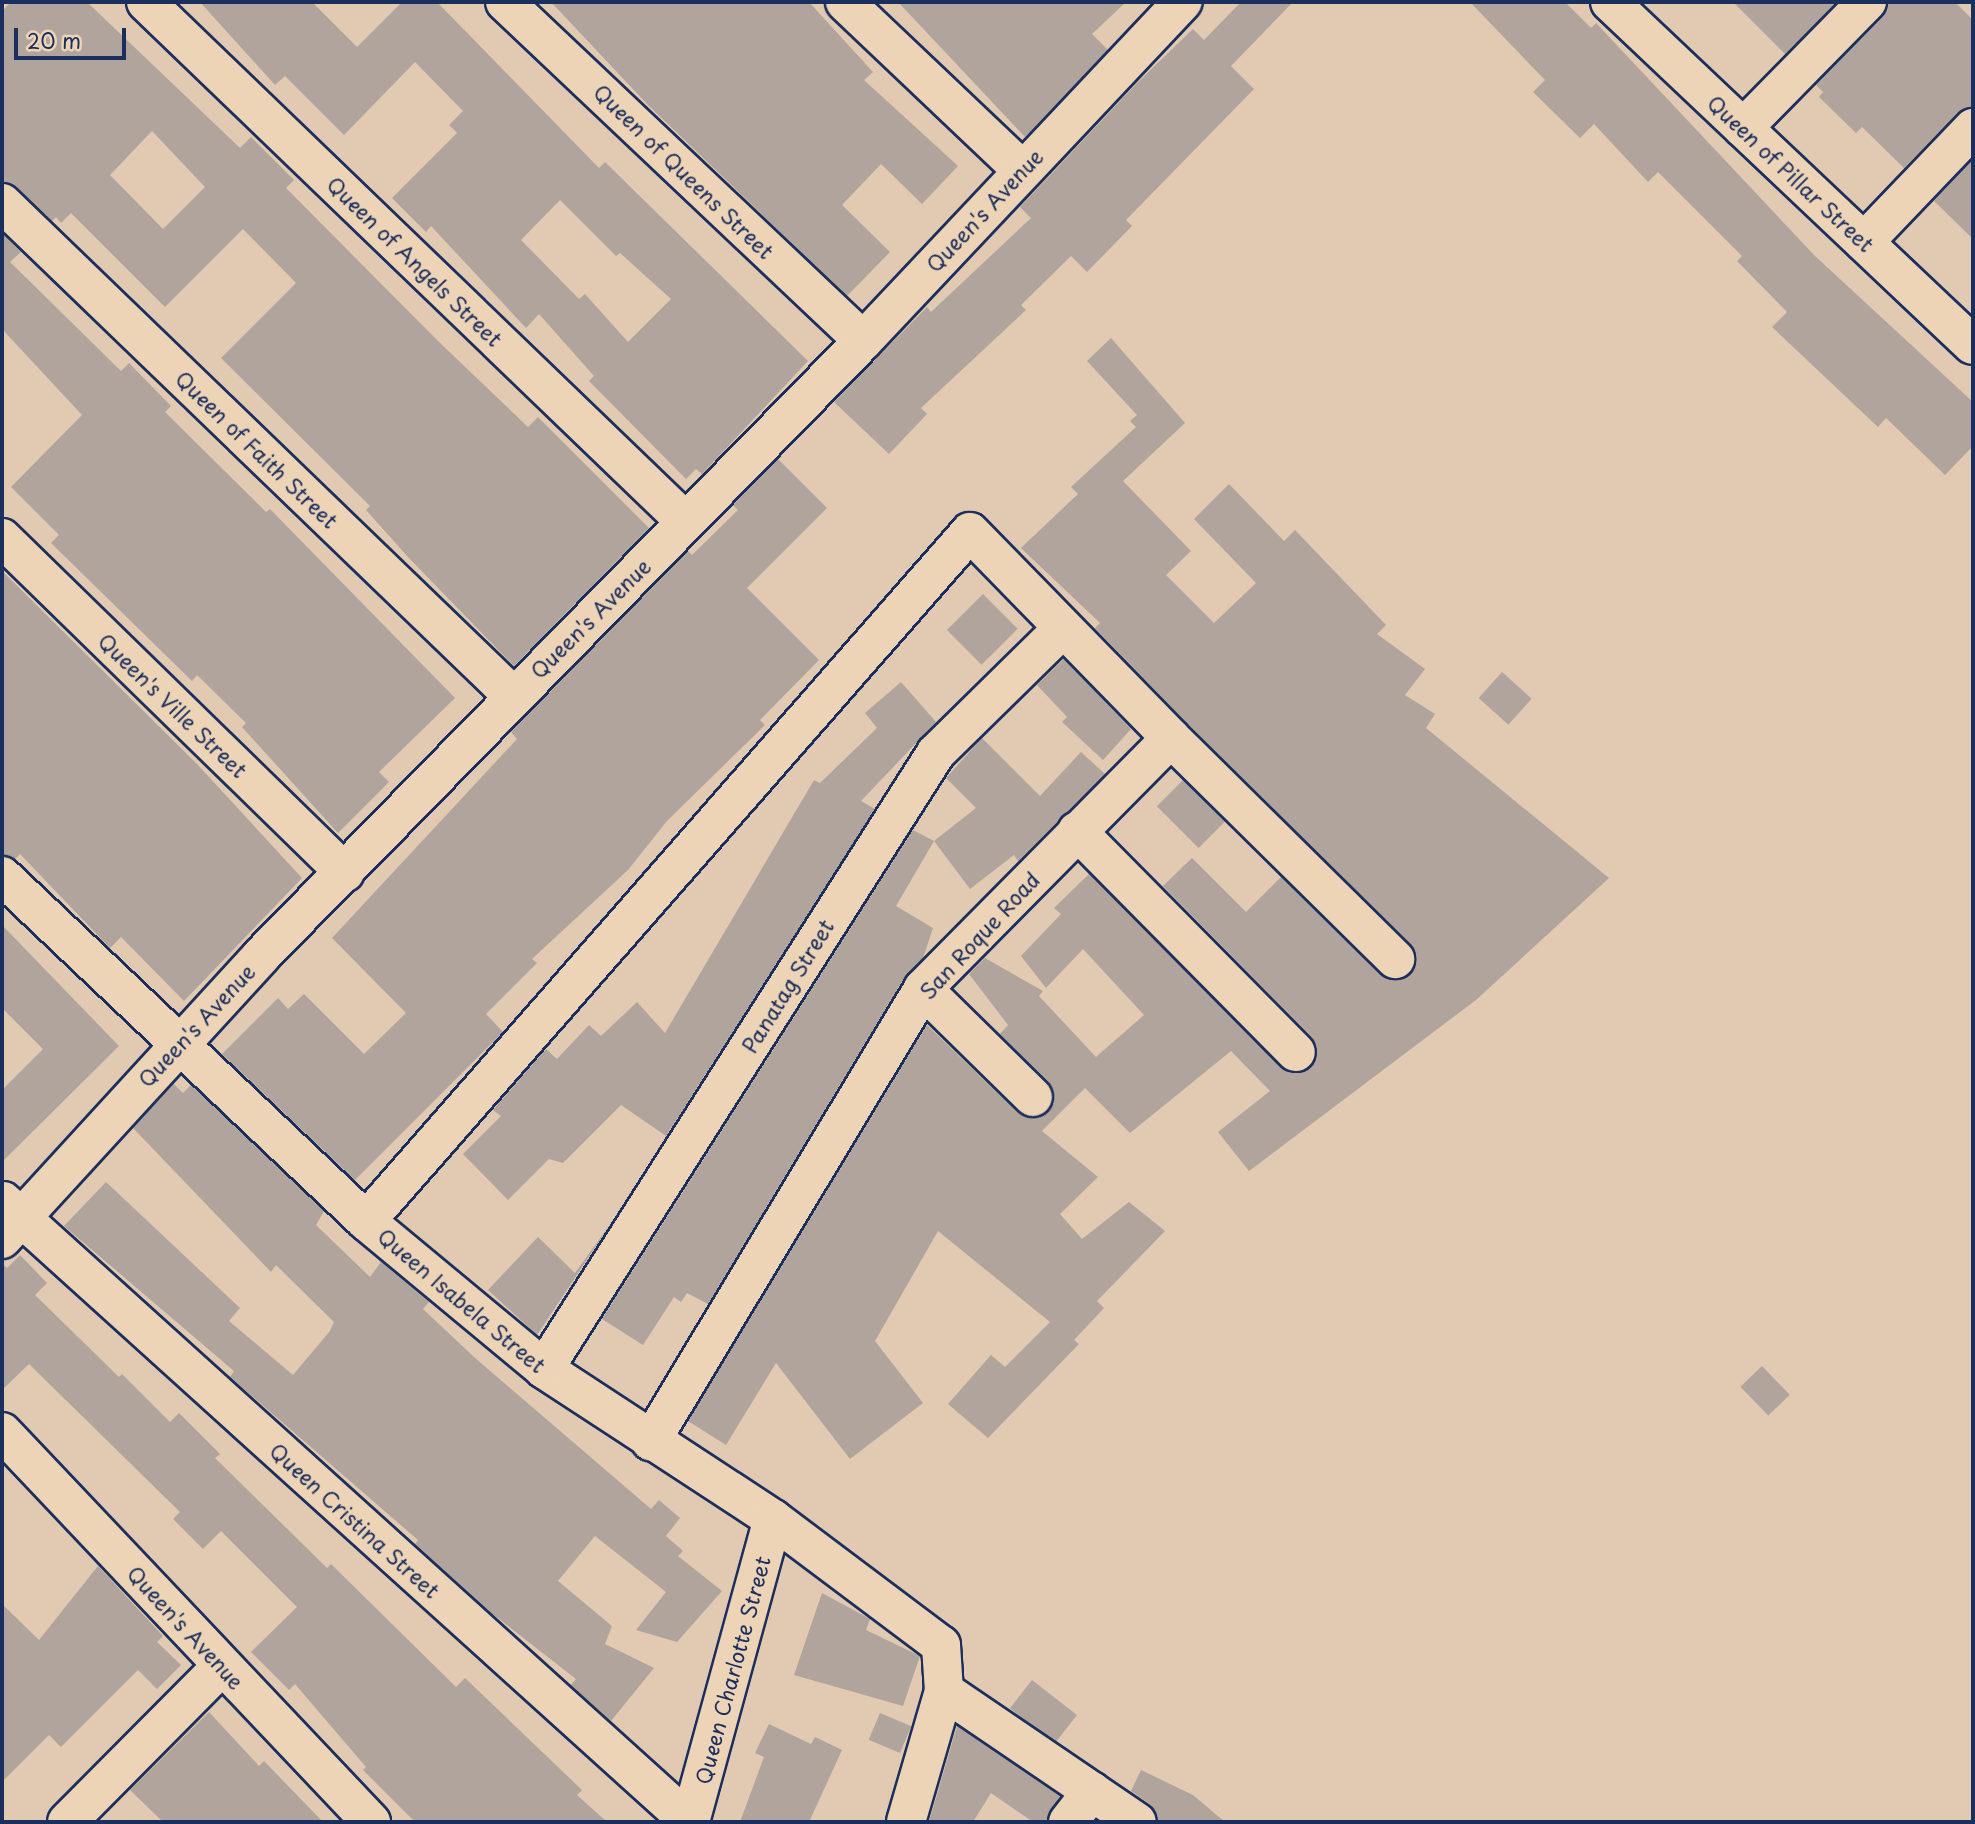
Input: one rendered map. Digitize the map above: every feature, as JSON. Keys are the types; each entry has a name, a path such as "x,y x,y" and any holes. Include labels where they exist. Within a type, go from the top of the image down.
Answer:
{"street":[{"name":"Queen of Angels Street","path":"146,2 685,521"},
{"name":"Queen of Queens Street","path":"505,2 863,341"},
{"path":"845,2 1021,169"},
{"name":"Queen's Avenue","path":"8,1219 513,696 863,341 1021,169 1183,2"},
{"path":"1744,128 1867,2"},
{"name":"Queen of Pillar Street","path":"1623,6 1744,128 1973,345"},
{"path":"1864,242 1973,128"},
{"name":"Queen of Faith Street","path":"2,203 513,696"},
{"path":"366,1221 970,532 1171,738 1395,959"},
{"name":"Queen's Ville Street","path":"2,538 345,873"},
{"name":"Panatag Street","path":"544,1369 936,752 1063,628"},
{"name":"San Roque Road","path":"651,1441 923,989 1171,738"},
{"path":"1077,831 1296,1052"},
{"name":"Queen Isabela Street","path":"2,876 177,1046 366,1221 544,1369 773,1519 942,1645 944,1690"},
{"path":"923,989 1032,1097"},
{"name":"Queen Cristina Street","path":"8,1219 690,1822"},
{"name":"Queen's Avenue","path":"2,1432 371,1822"},
{"name":"Queen Charlotte Street","path":"690,1822 773,1519"},
{"path":"67,1822 222,1666"},
{"path":"906,1822 944,1690 1137,1822"},
{"path":"1068,1822 1092,1791"}],"building":[{"path":"11,2 87,2 240,148 251,137 294,180 286,188 438,341 528,427 538,417 649,528 514,666 407,556 366,510 370,506 221,358 296,283 243,229 165,307 71,213 61,223 56,217 52,221 17,187 2,182 2,11","holes":["152,131 205,187 163,229 110,175"]},
{"path":"200,2 312,2 357,47 402,2 437,2 599,168 605,162 808,361 702,474 696,469 686,479 589,381 594,376 539,314 526,328 431,226 426,232 392,198 457,133 449,125 463,111 415,62 344,135 285,76 275,85","holes":["560,200 616,256 620,253 671,299 628,342 585,294 579,299 521,240"]},
{"path":"551,2 809,2 873,72 864,80 958,166 922,204 881,164 842,205 890,252 847,296 647,104"},
{"path":"898,2 1126,2 1092,34 1108,50 1025,137"},
{"path":"1241,2 1293,2 1231,66 1254,89 1126,220 1132,226 1087,272 1071,256 1021,305 1026,310 921,408 927,414 889,454 834,402 927,307 931,312 1031,218 1020,207 1139,81 1193,29 1204,40"},
{"path":"1470,2 1565,2 1591,28 1596,23 1815,256 1973,402 1973,446 1945,475 1886,418 1878,427 1772,327 1787,312 1737,261 1742,256 1658,172 1648,182 1594,124 1580,138 1533,92 1545,80"},
{"path":"1733,2 1837,2 1785,54"},
{"path":"1888,2 1955,2 1973,20 1973,107 1957,113 1904,168 1862,127 1856,133 1819,97 1823,92 1816,85 1883,17"},
{"path":"1973,159 1973,239 1934,201"},
{"path":"2,233 21,252 10,262 121,371 129,363 171,406 165,412 266,512 270,509 455,698 379,772 389,782 338,833 242,727 246,723 197,675 192,681 51,543 59,535 11,487 82,415 2,329"},
{"path":"1111,338 1185,423 1123,481 1191,551 1166,575 1214,623 1256,583 1194,519 1229,484 1284,541 1295,530 1386,625 1377,634 1425,669 1405,695 1435,714 1426,728 1609,878 1476,1000 1249,1171 1218,1132 1270,1091 1231,1051 1130,1133 1085,1088 1042,1131 1098,1177 1060,1214 1082,1239 1129,1202 1165,1231 1097,1301 1104,1308 1074,1340 1079,1344 988,1438 948,1404 991,1355 1005,1367 1050,1322 938,1231 875,1341 923,1403 850,1459 776,1363 726,1445 688,1421 927,1025 1018,1113 1038,1118 1054,1103 1049,1082 1000,1034 1008,1025 969,974 985,958 1043,991 1039,996 1096,1057 1144,1015 1083,949 1046,988 1021,956 1061,914 1054,908 1089,874 1290,1073 1312,1067 1317,1047 1312,1037 1163,886 1192,858 1246,912 1281,877 1380,975 1400,980 1416,965 1410,943 1187,723 1095,628 1100,623 1021,548 1078,494 1071,487 1136,427 1130,421 1137,415 1087,361"},
{"path":"778,459 827,508 747,588 819,660 760,720 765,725 667,821 628,870 532,959 537,963 486,1014 503,1032 355,1180 222,1054 278,998 288,1009 304,994 364,1054 406,1013 332,938 517,739 511,732 688,551 692,555 738,510 733,505"},
{"path":"2,571 197,764 302,878 184,1001 121,937 110,948 20,854 15,859 2,855"},
{"path":"983,594 1018,629 982,665 947,630"},
{"path":"1064,659 1131,729 1103,760 1062,722 1067,717 1037,685"},
{"path":"1502,672 1532,699 1508,725 1479,698"},
{"path":"901,682 936,722 861,801 875,809 666,1136 621,1105 563,1163 549,1159 508,1200 463,1154 501,1116 493,1110 546,1049 557,1059 589,1025 601,1036 637,1002 665,1033 814,780 820,783 877,728 865,713"},
{"path":"982,738 1040,796 1081,752 1105,774 1018,861 1014,855 970,889 934,841 976,808 946,778"},
{"path":"1183,780 1225,822 1199,848 1157,806"},
{"path":"913,830 934,841 896,906 933,928 923,958 904,978 708,1304 687,1293 681,1302 674,1297 643,1345 602,1319"},
{"path":"2,925 119,1046 2,1162 2,1090 43,1049 2,1008"},
{"path":"174,1084 183,1093 191,1085 324,1211 316,1225 370,1277 381,1262 429,1302 423,1309 474,1357 651,1509 659,1500 680,1518 666,1536 683,1551 678,1556 722,1591 677,1642 636,1630 666,1592 595,1536 558,1581 612,1626 605,1644 654,1668 611,1721 571,1685 576,1679 490,1612 415,1544 418,1540 230,1377 234,1371 64,1226 106,1182 240,1308 229,1321 293,1375 330,1331 334,1322 276,1265 271,1272 133,1128"},
{"path":"614,1219 537,1335 488,1290 538,1237 575,1273"},
{"path":"20,1255 47,1283 35,1295 119,1377 122,1374 170,1422 179,1413 220,1454 215,1458 327,1568 331,1564 456,1687 465,1678 582,1790 577,1795 607,1822 415,1822 363,1770 366,1767 295,1684 289,1690 251,1652 297,1607 221,1531 203,1549 173,1519 180,1512 29,1364 2,1390 2,1263 7,1268"},
{"path":"1762,1366 1790,1395 1768,1416 1740,1387"},
{"path":"98,1566 163,1636 157,1642 181,1665 157,1689 138,1670 61,1747 49,1735 2,1782 2,1604 39,1640"},
{"path":"822,1593 870,1619 866,1630 920,1656 903,1706 794,1675"},
{"path":"1032,1680 1077,1715 1055,1743 1010,1708"},
{"path":"209,1712 259,1766 264,1761 323,1822 163,1822 130,1790"},
{"path":"880,1713 911,1726 900,1753 869,1740"},
{"path":"769,1724 811,1744 815,1737 842,1750 809,1822 740,1822 764,1757 755,1753"},
{"path":"957,1726 1060,1796 1047,1822 1033,1822 991,1793 973,1822 929,1822"},
{"path":"1141,1770 1193,1795 1225,1822 1159,1822 1150,1804 1131,1791"}]}
